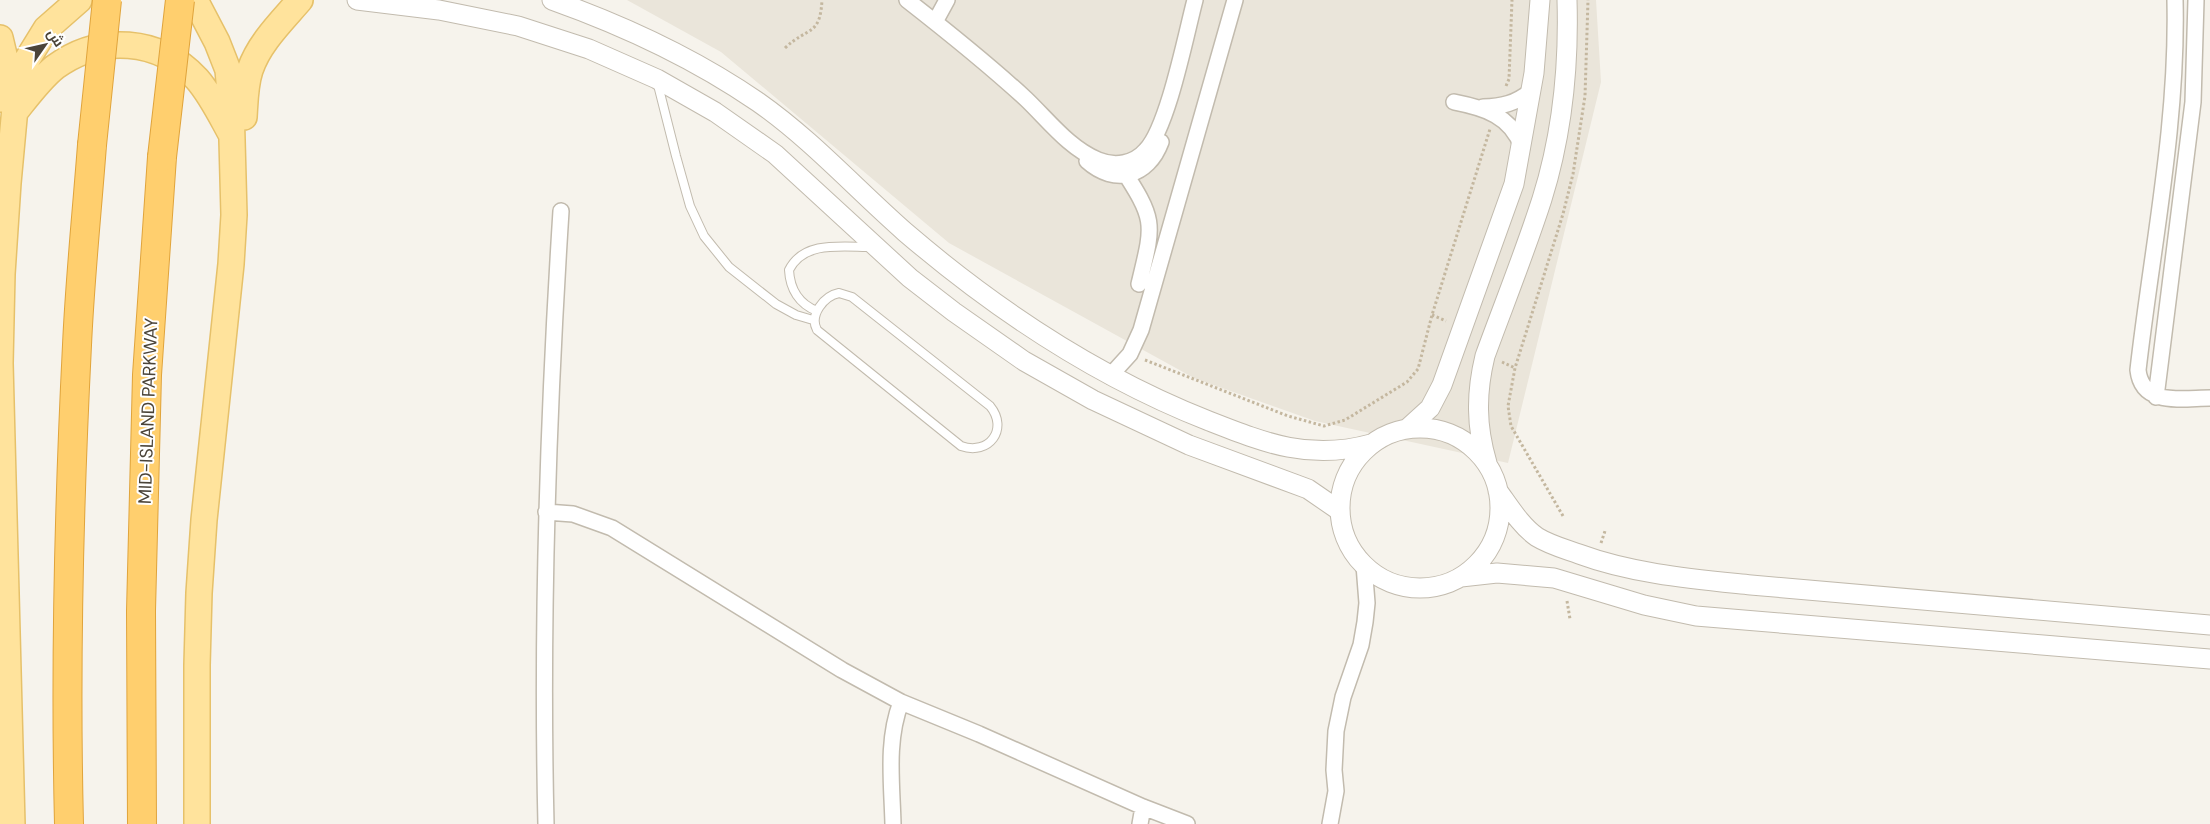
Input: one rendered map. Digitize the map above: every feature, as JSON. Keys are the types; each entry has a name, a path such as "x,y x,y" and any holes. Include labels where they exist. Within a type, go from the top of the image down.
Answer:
{"highway":[{"path":"68,824 66,740 68,542 77,343 92,145 107,0"},
{"name":"MID-ISLAND PARKWAY","path":"142,824 141,611 147,394 162,157 180,0"}],"main road":[{"path":"7,111 25,64 33,49 46,29 78,0"},
{"path":"195,0 217,42 228,70 234,214 231,264 210,448 199,593 197,824"},
{"path":"231,159 240,145 243,136 247,81 254,59 270,35 300,0"},
{"path":"0,38 4,50 6,69 7,111 8,183 2,274 0,363 12,824"},
{"path":"7,111 67,59 96,47 128,44 160,52 187,69 208,94 231,134"},
{"path":"0,160 8,183"}],"street":[{"path":"356,0 439,10 518,26 589,49 657,79 715,112 775,154 875,247 925,289 996,342 1054,378 1103,404 1190,445 1296,483 1320,496 1340,511"},
{"path":"552,0 624,28 665,47 697,64 751,98 821,152 906,232 949,268 1040,334 1113,377 1182,410 1224,427 1295,449 1317,452 1341,451 1371,444"},
{"path":"907,0 987,65 1069,141 1089,156 1123,170 1138,171 1152,159 1161,142 1162,123 1195,0"},
{"path":"935,22 947,0"},
{"path":"1103,404 1113,377 1130,354 1144,317 1235,0"},
{"path":"1408,428 1430,408 1442,385 1514,184 1534,74 1540,0"},
{"path":"1567,0 1564,85 1556,142 1542,198 1485,356 1480,377 1478,421 1487,464 1498,490 1520,520 1536,536 1596,561 1651,572 1751,585 2210,624"},
{"path":"2175,0 2176,41 2169,138 2138,370 2143,387 2156,397 2210,398"},
{"path":"2156,397 2193,102 2196,0"},
{"path":"1454,102 1479,107 1506,105 1531,91"},
{"path":"1479,107 1504,120 1518,137 1522,148"},
{"path":"1123,170 1140,196 1150,217 1150,241 1139,284"},
{"path":"546,824 543,663 546,512 552,360 561,211"},
{"path":"1487,464 1468,444 1456,436 1430,428 1408,428 1386,435 1371,444 1359,455 1349,469 1342,485 1340,511 1345,536 1353,551 1364,565 1378,576 1394,584 1412,588 1430,587 1461,577 1497,573 1554,578 1644,605 1696,616 2210,659"},
{"path":"1461,577 1482,558 1496,533 1500,505 1498,490"},
{"path":"546,512 573,514 612,528 842,670 901,702 979,734 1143,807 1187,824"},
{"path":"1330,824 1336,791 1334,770 1336,731 1343,698 1361,645 1365,622 1367,603 1364,565"},
{"path":"893,824 891,741 901,702"},
{"path":"1140,824 1143,807"}],"lane":[{"path":"657,79 690,206 704,236 729,267 776,304 796,315 813,320"},
{"path":"817,311 803,303 797,297 790,284 789,270 798,256 805,252 824,248 875,247"},
{"path":"833,294 846,294 852,297 990,406 997,418 996,432 993,439 982,447 975,449 961,446 817,330 813,320 817,311 833,294"}],"path":[{"path":"785,48 818,26 822,14 822,0"},
{"path":"1504,94 1509,79 1512,0"},
{"path":"1563,516 1511,426 1508,406 1515,368 1563,214 1573,174 1585,96 1588,0"},
{"path":"1130,354 1288,416 1324,426 1344,420 1407,382 1418,369 1432,315 1492,124"}],"shaded area":[{"path":"627,0 1596,0 1601,82 1508,463 1315,421 1194,378 949,243 721,52"}]}
